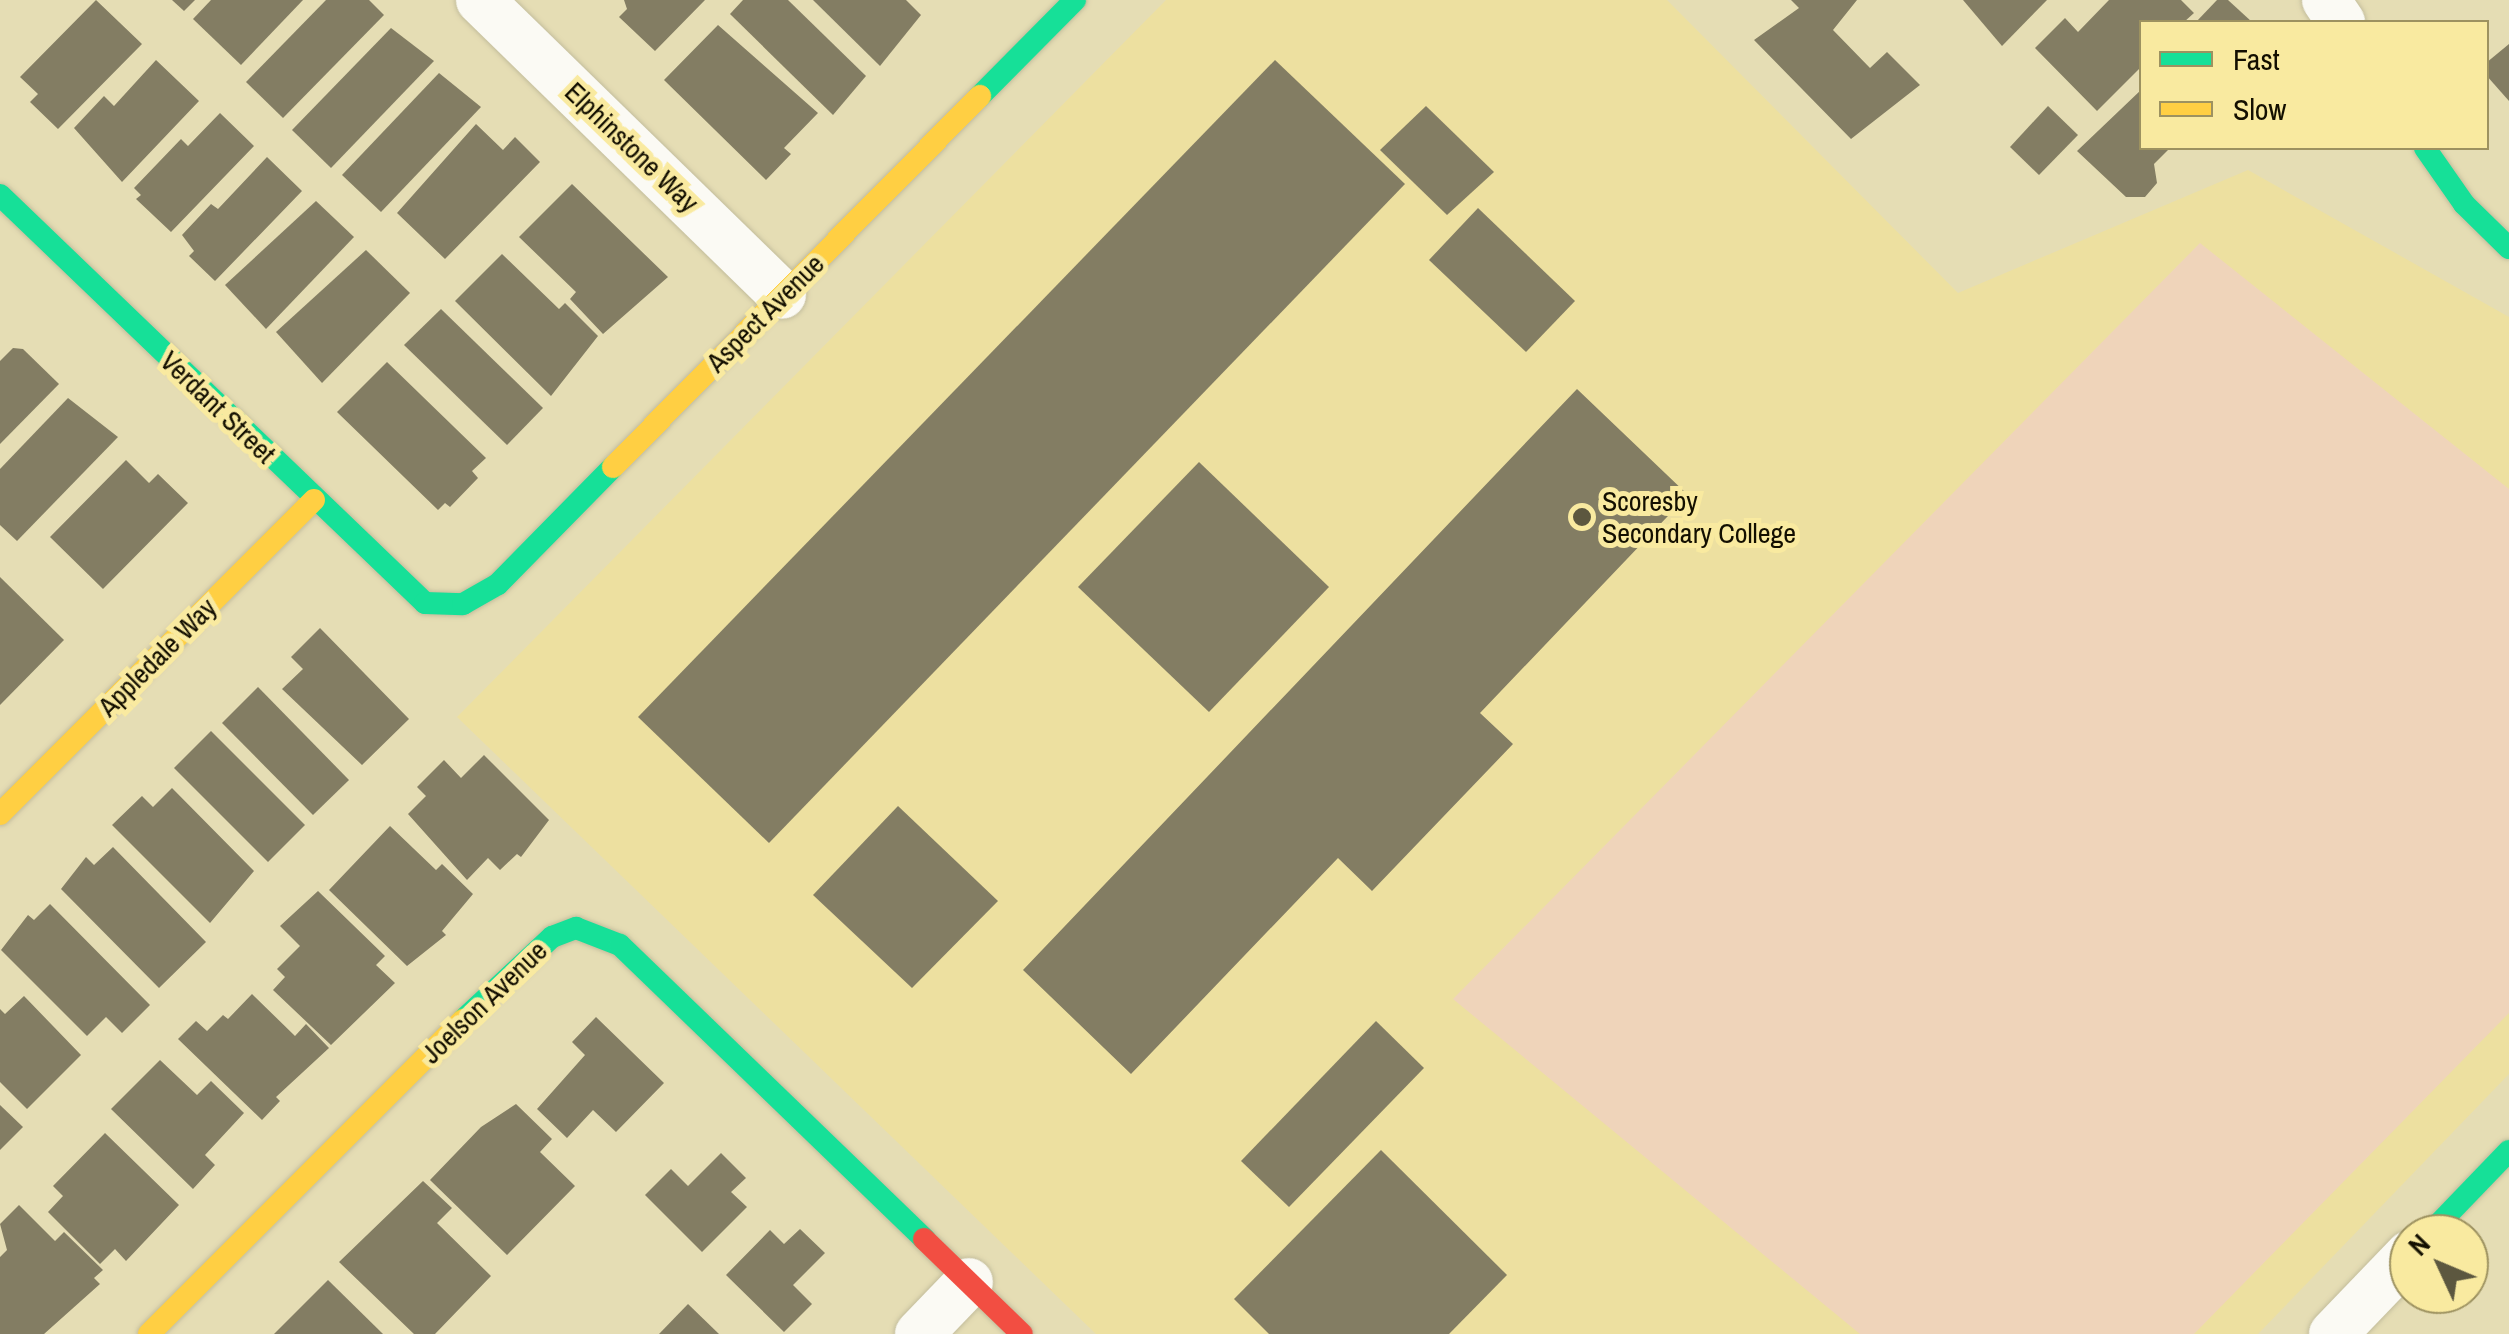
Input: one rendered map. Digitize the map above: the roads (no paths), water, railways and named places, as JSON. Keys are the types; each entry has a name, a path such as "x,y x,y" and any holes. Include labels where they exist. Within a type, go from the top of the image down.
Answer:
{"street":[{"name":"Elphinstone Way","path":"480,0 782,295"},
{"name":"Aspect Avenue","path":"444,606 470,603 498,584 1075,0"},
{"path":"2426,150 2464,204 2509,248"},
{"name":"Verdant Street","path":"0,195 406,589 444,606"},
{"name":"Appledale Way","path":"0,814 314,500"},
{"name":"Joelson Avenue","path":"148,1334 538,946 576,928 620,945 1022,1334"},
{"path":"2448,1214 2509,1151"},
{"path":"2332,1334 2389,1275"},
{"path":"919,1334 969,1282"}],"place":[{"name":"Scoresby Secondary College","path":"1582,517"}]}
